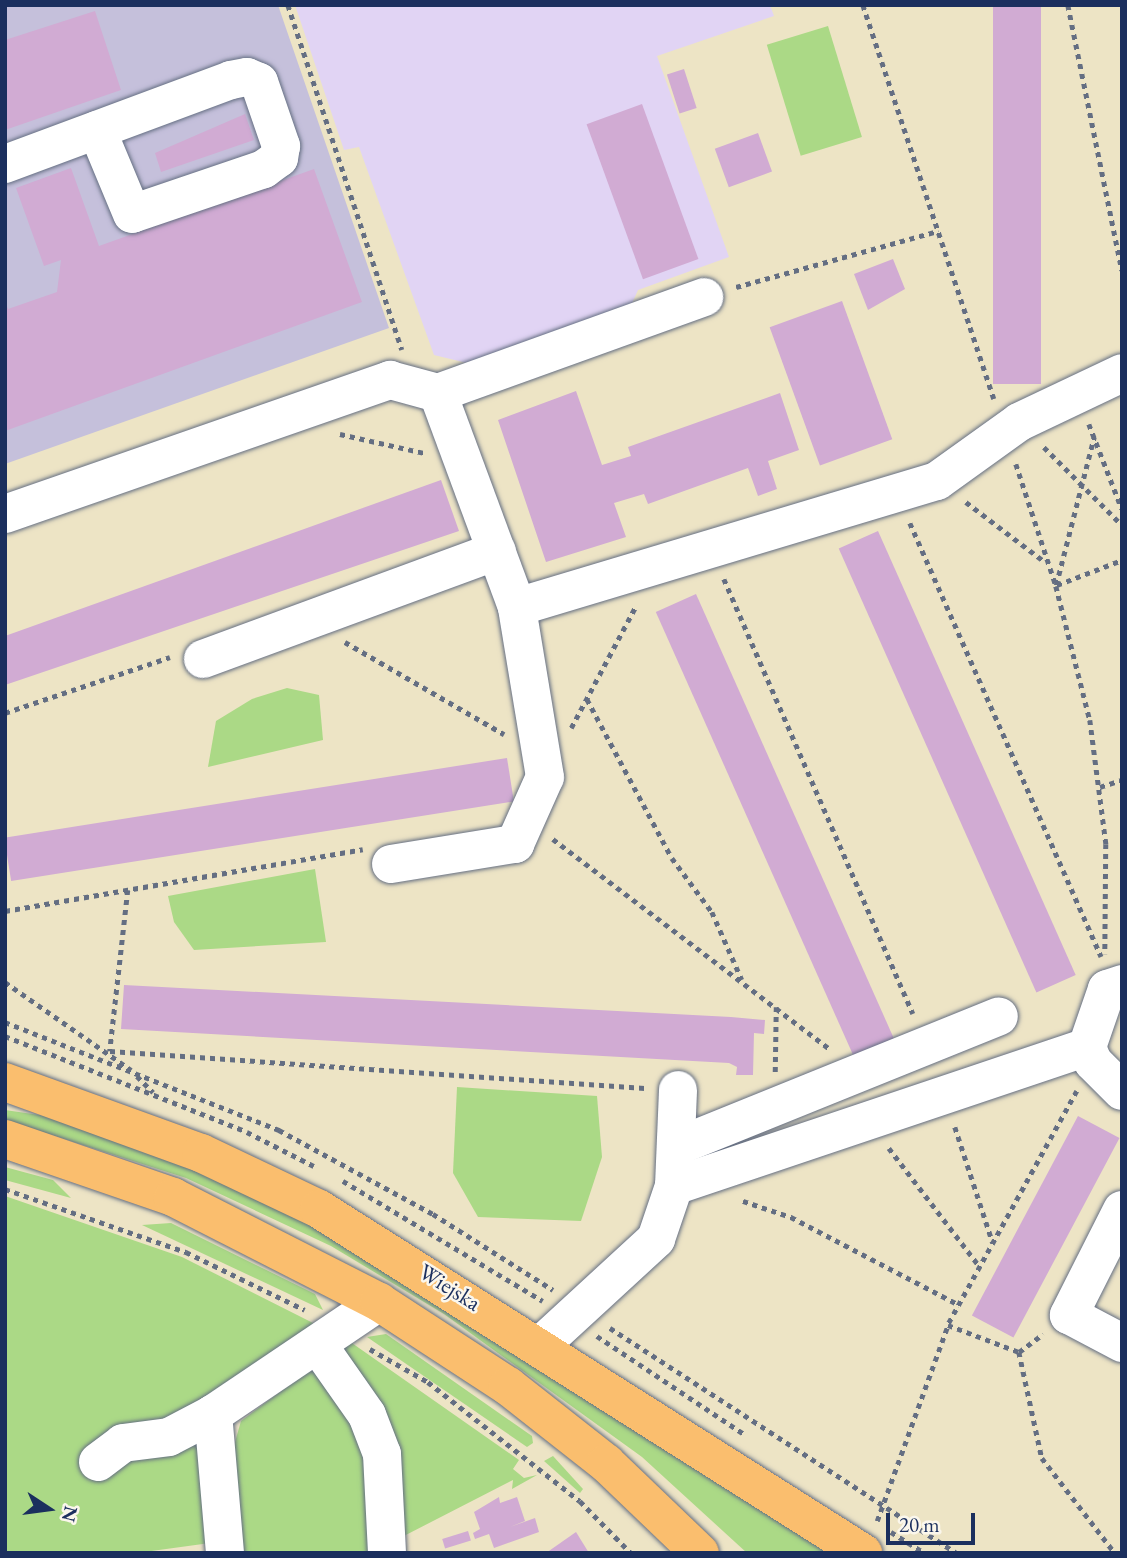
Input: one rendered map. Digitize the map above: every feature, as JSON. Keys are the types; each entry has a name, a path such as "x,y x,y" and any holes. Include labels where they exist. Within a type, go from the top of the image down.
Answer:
{"main road":[{"name":"Wiejska","path":"5,1082 201,1153 319,1209 542,1344 875,1534"},
{"path":"5,1139 173,1197 379,1302 574,1437 701,1553"}],"street":[{"path":"5,164 97,130 247,77 259,82 281,146 279,158 264,169 132,214 97,130"},
{"path":"5,514 390,380 423,388 704,297"},
{"path":"517,607 937,481 1012,426 1122,373"},
{"path":"391,864 515,844 545,777 517,607 497,551 423,388"},
{"path":"203,659 305,618 497,551"},
{"path":"1090,1055 1107,989 1122,984"},
{"path":"678,1146 775,1107 851,1081 999,1016"},
{"path":"1090,1055 1122,1091"},
{"path":"674,1186 944,1096 1090,1055"},
{"path":"542,1344 656,1239 674,1186 678,1146 678,1090"},
{"path":"1122,1210 1069,1315 1122,1343"},
{"path":"98,1462 123,1443 169,1437 213,1414 379,1302"},
{"path":"318,1345 367,1415 382,1454 387,1553"},
{"path":"213,1414 225,1553"}],"path":[{"path":"288,5 396,323 423,388"},
{"path":"863,5 938,231 1012,426 1047,564 1056,586 1100,788 1107,891 1103,963 897,493"},
{"path":"1068,5 1122,271"},
{"path":"704,297 938,231"},
{"path":"1076,394 1122,509"},
{"path":"1012,426 1084,487 1122,525"},
{"path":"333,433 435,457"},
{"path":"1056,586 1084,487 1094,437"},
{"path":"937,481 1047,564"},
{"path":"711,550 928,1048"},
{"path":"1056,586 1122,560"},
{"path":"569,732 658,565"},
{"path":"305,618 510,738 510,745"},
{"path":"5,713 197,648 203,659"},
{"path":"587,699 672,858 712,912 742,981"},
{"path":"1100,788 1122,780"},
{"path":"526,819 776,1006 844,1061 851,1081"},
{"path":"5,911 385,845 391,864"},
{"path":"110,1051 128,890"},
{"path":"5,982 110,1051 155,1094"},
{"path":"775,1107 776,1006"},
{"path":"5,1022 134,1072 342,1163 581,1309 956,1553"},
{"path":"110,1051 678,1090"},
{"path":"925,1553 875,1534 948,1325 1090,1055"},
{"path":"944,1096 993,1243"},
{"path":"869,1121 980,1267"},
{"path":"736,1201 791,1217 959,1306"},
{"path":"948,1325 1019,1352 1042,1458 1115,1553"}],"shaded area":[{"path":"5,5 278,5 389,328 5,464"},
{"path":"295,5 770,5 774,16 657,56 729,257 638,290 629,310 467,363 434,355 359,147 344,150"}],"green space":[{"path":"828,26 862,137 801,156 767,45"},
{"path":"287,688 319,695 323,740 208,767 216,721 252,699"},
{"path":"315,869 326,942 194,950 174,922 168,896"},
{"path":"457,1087 597,1096 602,1157 581,1221 478,1217 453,1173"},
{"path":"5,1110 67,1119 153,1149 282,1208 832,1553 747,1553 642,1457 444,1314 331,1246 186,1178 5,1120"},
{"path":"5,1167 53,1180 71,1198 5,1180"},
{"path":"5,1196 182,1257 317,1325 198,1404 210,1543 137,1553 5,1553"},
{"path":"171,1223 315,1294 323,1310 142,1225"},
{"path":"386,1334 532,1436 533,1443 527,1447 367,1337"},
{"path":"349,1341 519,1460 513,1469 524,1478 537,1475 512,1489 513,1480 398,1539 341,1346"},
{"path":"319,1363 358,1414 380,1553 238,1553 233,1449 241,1421"},
{"path":"553,1456 583,1489 580,1493 544,1461"}],"building":[{"path":"993,5 1041,5 1041,384 993,384"},
{"path":"95,11 121,90 5,130 5,40"},
{"path":"684,69 697,108 680,114 667,75"},
{"path":"642,104 698,259 643,279 587,124"},
{"path":"245,114 254,140 161,172 155,153"},
{"path":"758,133 772,172 729,187 715,149"},
{"path":"71,168 99,246 314,169 362,302 5,431 5,301 8,309 57,292 61,260 44,266 16,188"},
{"path":"893,259 905,289 868,310 854,274"},
{"path":"842,301 892,439 820,465 770,327"},
{"path":"576,391 602,465 631,456 628,447 780,393 799,450 768,461 777,489 758,496 748,468 648,504 644,494 614,503 626,537 546,562 498,420"},
{"path":"441,480 459,531 5,685 5,636"},
{"path":"878,531 1076,975 1036,992 839,548"},
{"path":"696,594 894,1039 854,1057 656,612"},
{"path":"507,758 514,801 11,881 5,838"},
{"path":"124,985 765,1020 764,1034 754,1033 753,1075 736,1075 737,1067 729,1063 121,1029"},
{"path":"1078,1116 1119,1138 1013,1338 972,1316"},
{"path":"499,1497 500,1503 517,1497 525,1521 510,1527 535,1518 539,1532 494,1548 489,1534 475,1539 473,1533 480,1529 474,1512"},
{"path":"468,1531 471,1541 445,1548 442,1539"},
{"path":"576,1532 589,1553 546,1553"}]}
